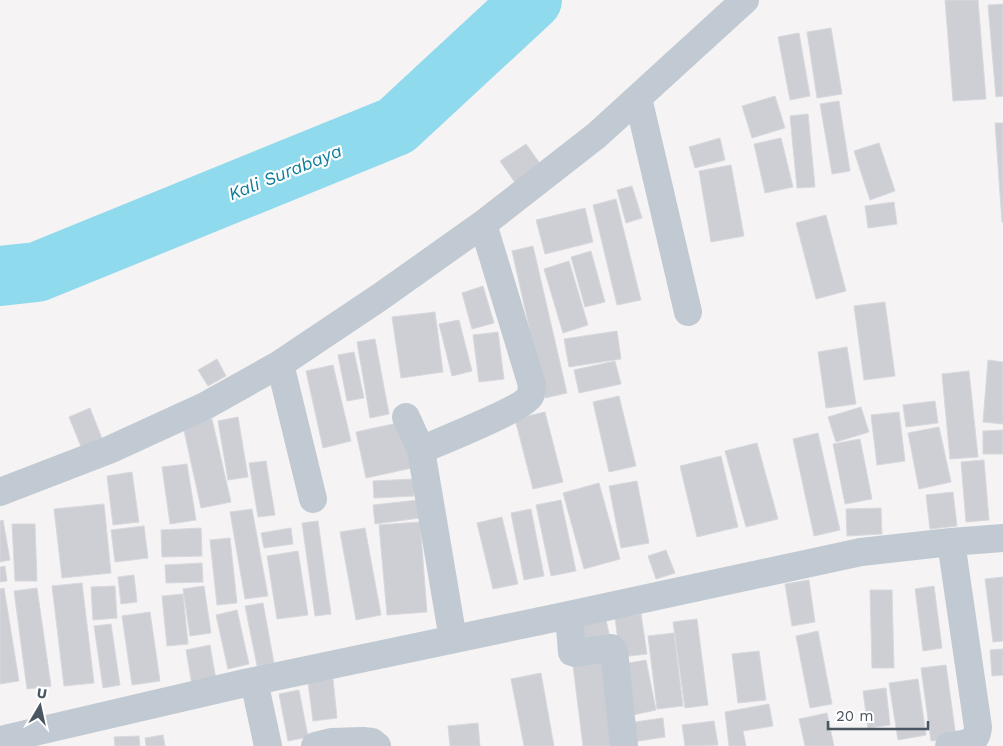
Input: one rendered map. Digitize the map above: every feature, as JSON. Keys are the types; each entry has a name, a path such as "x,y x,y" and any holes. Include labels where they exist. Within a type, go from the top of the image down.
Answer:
{"street":[{"path":"0,492 109,450 206,406 280,364 380,297 483,224 597,135 745,0"},
{"path":"638,98 688,312"},
{"path":"421,450 508,411 528,399 530,395 532,385 483,224"},
{"path":"280,364 313,499"},
{"path":"406,416 421,450 453,639"},
{"path":"0,740 41,738 254,682 861,552 1003,538"},
{"path":"949,746 965,744 971,741 977,734 978,727 951,542"},
{"path":"569,615 572,652 611,648 614,651 624,746"},
{"path":"254,682 268,746"},
{"path":"315,746 331,742 363,741 372,742 377,746"}],"building":[{"path":"945,0 978,0 986,99 953,101"},
{"path":"1003,4 1003,96 996,97 988,5"},
{"path":"831,28 842,94 817,98 807,32"},
{"path":"799,33 810,96 790,100 778,37"},
{"path":"775,96 785,128 752,138 742,106"},
{"path":"839,101 850,171 832,174 820,104"},
{"path":"808,114 815,187 797,188 790,116"},
{"path":"995,123 1003,123 1003,222 1002,222"},
{"path":"720,138 725,160 695,168 689,147"},
{"path":"781,138 793,187 765,193 754,144"},
{"path":"879,143 895,191 870,200 854,151"},
{"path":"526,144 544,169 518,187 500,161"},
{"path":"731,165 744,236 711,242 699,171"},
{"path":"632,186 642,218 626,223 617,190"},
{"path":"616,199 641,300 617,305 593,205"},
{"path":"894,202 897,224 868,228 865,206"},
{"path":"585,208 593,242 545,254 536,220"},
{"path":"826,215 846,291 816,299 796,223"},
{"path":"533,246 567,393 545,398 512,251"},
{"path":"591,251 605,302 585,307 571,257"},
{"path":"569,261 588,325 563,333 544,269"},
{"path":"483,286 494,323 472,329 462,293"},
{"path":"885,302 895,376 864,380 854,306"},
{"path":"435,312 443,372 401,378 392,317"},
{"path":"459,320 472,371 452,376 439,324"},
{"path":"617,331 621,359 569,367 564,339"},
{"path":"498,332 504,379 479,382 473,335"},
{"path":"375,339 389,414 370,418 357,342"},
{"path":"847,347 856,404 826,408 818,352"},
{"path":"354,352 364,398 347,401 338,355"},
{"path":"217,359 226,376 208,386 198,370"},
{"path":"988,360 1003,362 1003,424 983,422"},
{"path":"615,361 621,384 579,393 574,370"},
{"path":"333,365 351,441 323,448 306,371"},
{"path":"969,371 978,457 950,459 942,374"},
{"path":"619,396 636,466 609,472 593,402"},
{"path":"935,401 938,423 906,427 903,405"},
{"path":"861,407 869,432 836,442 828,417"},
{"path":"90,408 103,441 82,449 69,417"},
{"path":"545,412 563,482 533,489 515,419"},
{"path":"899,412 905,461 877,465 871,415"},
{"path":"238,417 248,477 228,480 218,421"},
{"path":"212,419 231,502 201,508 183,426"},
{"path":"402,422 412,468 366,478 356,432"},
{"path":"939,427 951,482 919,489 908,433"},
{"path":"1003,430 1003,454 983,454 983,431"},
{"path":"818,433 840,530 814,536 793,439"},
{"path":"860,439 872,499 845,504 833,444"},
{"path":"757,443 778,519 746,527 725,451"},
{"path":"721,456 738,527 697,537 680,466"},
{"path":"984,460 989,520 966,522 961,462"},
{"path":"266,461 275,515 258,517 249,463"},
{"path":"187,464 196,520 170,524 162,467"},
{"path":"132,472 139,522 113,525 107,476"},
{"path":"414,479 414,496 374,498 373,481"},
{"path":"637,481 649,543 621,548 609,486"},
{"path":"599,483 620,559 584,569 563,493"},
{"path":"953,492 957,526 930,529 926,495"},
{"path":"418,500 420,518 375,524 373,505"},
{"path":"561,500 576,571 551,576 536,505"},
{"path":"104,504 111,573 62,578 54,509"},
{"path":"881,508 882,534 847,536 846,509"},
{"path":"252,509 268,596 245,599 230,512"},
{"path":"531,509 544,576 524,580 511,513"},
{"path":"502,517 518,584 493,589 477,523"},
{"path":"3,520 10,560 0,562 0,521"},
{"path":"318,521 331,614 315,616 302,523"},
{"path":"420,522 427,612 387,615 379,525"},
{"path":"12,524 35,524 37,581 15,581"},
{"path":"144,526 148,558 115,562 111,530"},
{"path":"201,528 202,556 162,557 161,530"},
{"path":"291,528 293,544 264,548 261,533"},
{"path":"365,528 381,615 356,620 340,532"},
{"path":"230,538 237,603 217,605 210,540"},
{"path":"666,550 675,573 656,579 648,556"},
{"path":"298,551 308,615 277,619 267,556"},
{"path":"202,563 203,582 166,583 165,565"},
{"path":"5,566 7,581 0,582 0,567"},
{"path":"134,575 137,602 121,604 118,577"},
{"path":"1003,577 1003,641 993,642 985,579"},
{"path":"809,580 815,622 792,626 785,584"},
{"path":"82,583 94,683 64,686 52,586"},
{"path":"115,586 117,618 93,620 91,587"},
{"path":"204,586 211,633 190,636 183,589"},
{"path":"934,586 942,648 923,651 915,589"},
{"path":"4,588 19,681 0,684 0,589"},
{"path":"37,588 51,686 27,689 14,591"},
{"path":"870,590 892,590 894,668 872,668"},
{"path":"183,594 188,644 167,646 162,596"},
{"path":"263,603 274,663 257,666 245,606"},
{"path":"237,610 249,664 228,669 216,615"},
{"path":"150,612 160,681 132,685 122,616"},
{"path":"641,614 647,654 620,657 615,618"},
{"path":"697,619 708,705 685,708 673,622"},
{"path":"606,620 611,642 587,648 581,626"},
{"path":"111,624 120,685 103,688 94,626"},
{"path":"818,631 832,704 810,708 796,636"},
{"path":"674,633 683,706 657,709 648,636"},
{"path":"210,645 216,680 192,685 186,650"},
{"path":"1003,649 1003,675 992,676 990,650"},
{"path":"759,651 766,700 738,703 732,654"},
{"path":"604,654 616,746 583,746 572,658"},
{"path":"646,660 656,710 633,715 623,664"},
{"path":"946,665 956,737 931,741 921,668"},
{"path":"541,673 554,746 524,746 511,679"},
{"path":"333,679 337,718 313,721 308,682"},
{"path":"918,679 926,735 898,740 889,683"},
{"path":"886,688 890,725 868,728 863,691"},
{"path":"299,690 308,737 288,741 279,694"},
{"path":"769,704 773,726 743,731 746,746 729,746 725,712"},
{"path":"827,713 834,746 805,746 799,719"},
{"path":"663,718 665,737 632,742 628,723"},
{"path":"714,721 718,745 685,746 682,725"},
{"path":"478,723 480,746 450,746 448,726"},
{"path":"163,735 165,746 146,746 145,738"},
{"path":"139,736 140,746 115,746 114,737"}],"waterway":[{"name":"Kali Surabaya","path":"0,276 37,272 396,126 532,0"}]}
